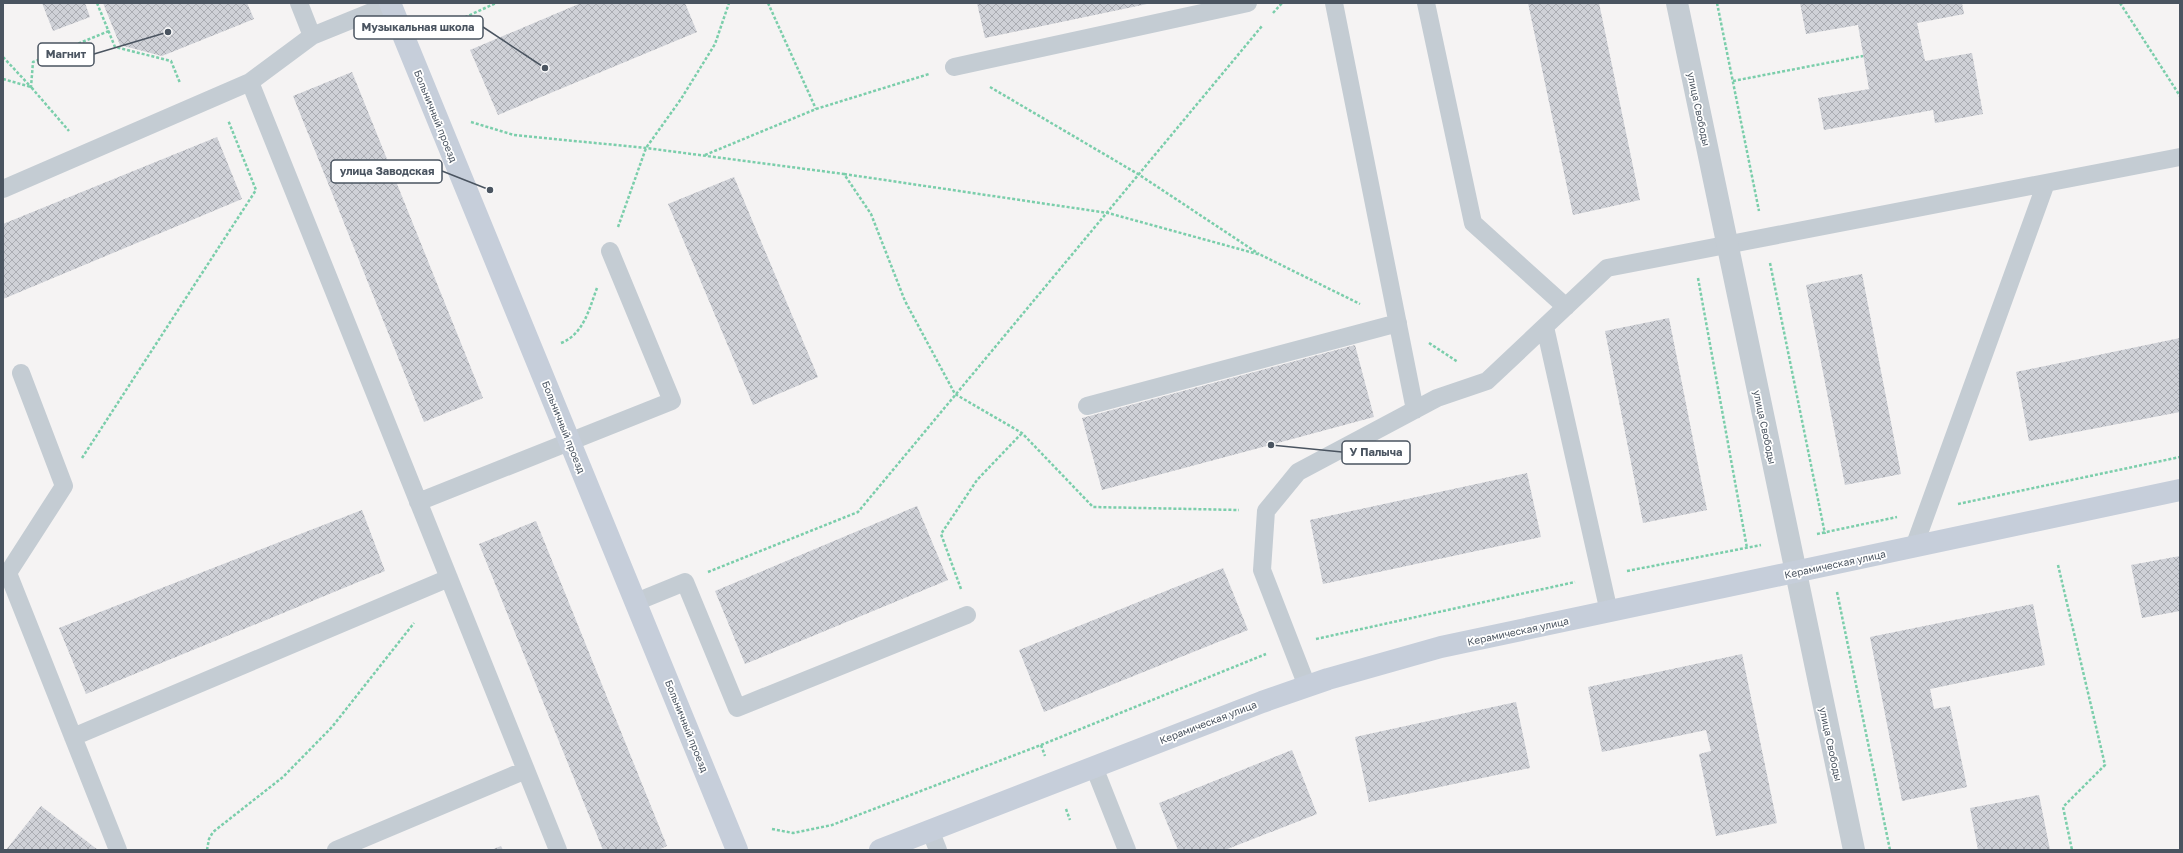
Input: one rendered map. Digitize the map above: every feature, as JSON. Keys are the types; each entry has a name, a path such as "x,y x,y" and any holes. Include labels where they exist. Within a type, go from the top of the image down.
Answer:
{"main road":[{"name":"Больничный проезд","path":"391,4 737,850"},
{"name":"Керамическая улица","path":"880,850 934,840 1094,767 1262,702 1307,686 1441,647 2180,490"}],"street":[{"name":"улица Свободы","path":"1677,3 1854,850"}],"lane":[{"path":"299,3 312,36"},
{"path":"954,67 1248,3"},
{"path":"1334,3 1415,410"},
{"path":"1426,3 1473,223 1566,307"},
{"path":"3,189 250,82 312,36 391,4"},
{"path":"250,82 558,850"},
{"path":"1307,686 1262,570 1266,511 1298,472 1437,398 1487,381 1607,268 2180,158"},
{"path":"1914,547 2046,184"},
{"path":"418,502 672,401 610,251"},
{"path":"1087,406 1398,323"},
{"path":"1545,327 1608,612"},
{"path":"21,373 64,486 8,573 118,850"},
{"path":"73,738 449,578"},
{"path":"636,602 685,582 737,708 967,615"},
{"path":"1094,767 1127,850"},
{"path":"336,850 526,770"}],"path":[{"path":"98,3 115,47 171,61 190,108"},
{"path":"427,34 496,3"},
{"path":"555,346 571,339 584,324 646,148 681,99 714,44 729,3"},
{"path":"768,3 816,109"},
{"path":"1272,15 1282,3"},
{"path":"1717,3 1890,850"},
{"path":"2120,3 2180,96"},
{"path":"685,582 858,512 1266,21"},
{"path":"31,87 33,62 109,31"},
{"path":"1733,81 1863,56"},
{"path":"3,57 88,152"},
{"path":"703,156 816,109 954,67 1138,174 1261,255 1398,323 1487,381"},
{"path":"3,79 31,87"},
{"path":"64,486 256,190 218,96"},
{"path":"470,122 514,135 646,148 844,174 1108,213 1261,255"},
{"path":"844,174 871,214 905,301 955,394 1022,432 1093,507 1266,511"},
{"path":"1693,252 1747,548"},
{"path":"962,592 941,534 977,480 1022,432"},
{"path":"2058,565 2105,765 2063,806 2072,850"},
{"path":"207,850 209,839 213,832 283,777 332,727 415,622"}],"building":[{"path":"42,3 85,3 90,17 53,31"},
{"path":"103,3 247,3 254,19 162,56 120,45"},
{"path":"581,3 685,3 697,32 498,115 470,50"},
{"path":"977,3 1147,3 1147,4 985,38"},
{"path":"1528,3 1599,3 1640,200 1573,215"},
{"path":"1800,3 1962,3 1964,14 1917,23 1925,61 1972,53 1983,114 1935,123 1933,110 1824,130 1818,98 1869,89 1858,25 1806,34"},
{"path":"352,72 483,398 424,422 293,96"},
{"path":"217,137 242,199 3,299 3,224"},
{"path":"734,177 818,377 753,405 668,204"},
{"path":"1862,274 1901,474 1845,485 1806,285"},
{"path":"1669,318 1707,510 1643,523 1605,331"},
{"path":"2180,338 2180,412 2029,441 2016,372"},
{"path":"1355,345 1374,417 1102,490 1082,418"},
{"path":"1527,473 1541,537 1323,584 1310,520"},
{"path":"917,506 948,580 745,664 715,591"},
{"path":"362,510 385,571 86,694 59,628"},
{"path":"536,521 667,846 658,850 603,850 479,544"},
{"path":"2180,556 2180,611 2142,618 2131,565"},
{"path":"1223,568 1248,630 1044,712 1019,650"},
{"path":"2033,604 2045,665 1930,689 1934,709 1950,706 1967,787 1902,801 1870,637"},
{"path":"1742,654 1777,823 1716,836 1699,754 1711,751 1706,730 1602,752 1588,687"},
{"path":"1516,702 1530,768 1369,802 1355,737"},
{"path":"1292,750 1317,814 1225,850 1178,850 1159,803"},
{"path":"2039,795 2050,850 1978,850 1970,808"},
{"path":"41,806 98,850 6,850"},
{"path":"501,846 503,850 491,850"}],"place":[{"name":"Магнит","path":"168,32"},
{"name":"Музыкальная школа","path":"545,68"},
{"name":"улица Заводская","path":"490,190"},
{"name":"У Палыча","path":"1271,445"}]}
